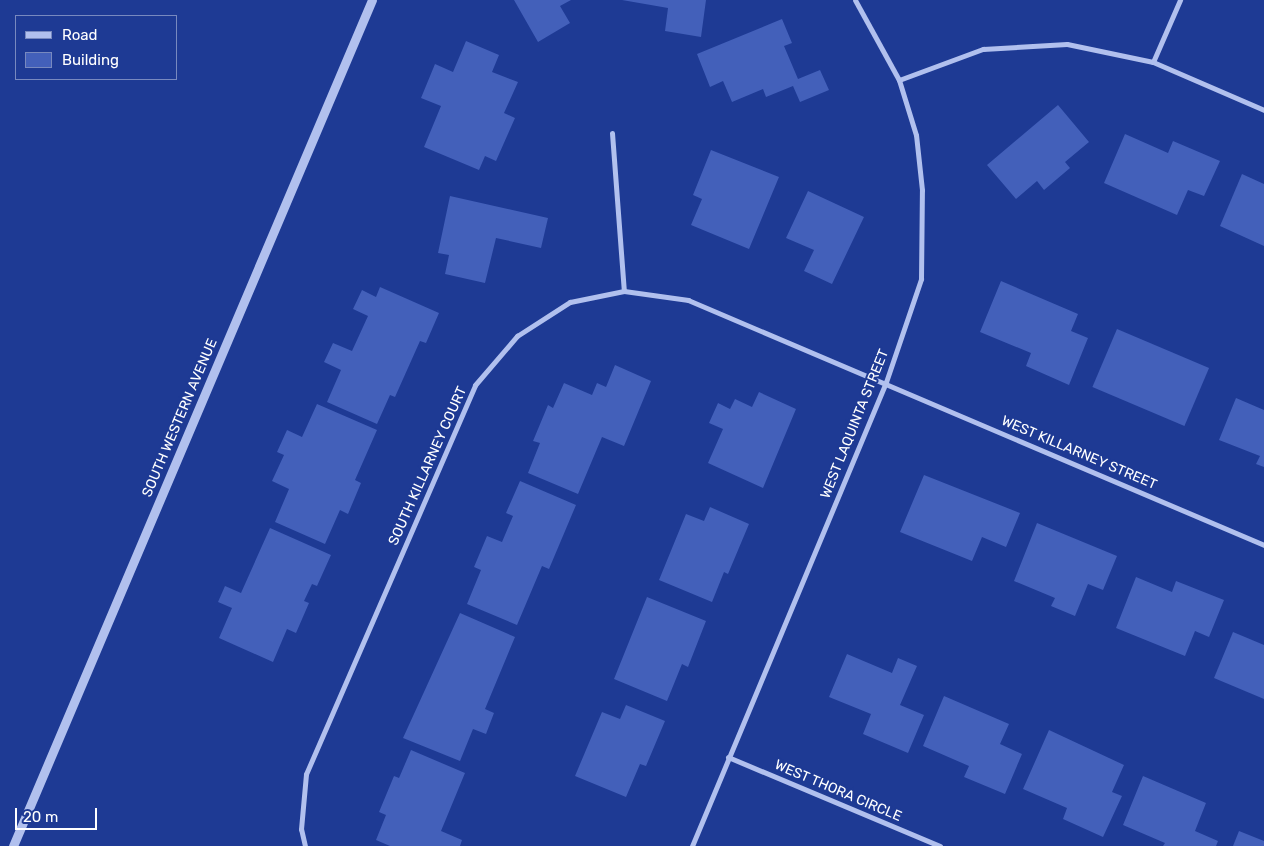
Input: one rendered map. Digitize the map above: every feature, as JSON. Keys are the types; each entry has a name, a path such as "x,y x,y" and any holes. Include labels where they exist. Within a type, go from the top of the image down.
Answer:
{"street":[{"name":"SOUTH WESTERN AVENUE","path":"13,846 372,0"},
{"name":"WEST LAQUINTA STREET","path":"692,846 886,382 921,279 922,190 916,134 898,80 855,0"},
{"path":"1153,62 1180,0"},
{"path":"898,80 983,49 1067,44 1153,62 1264,110"},
{"path":"612,133 624,291"},
{"name":"SOUTH KILLARNEY COURT","path":"305,846 301,828 306,774 475,385 517,336 570,302 624,291 688,300 886,382"},
{"name":"WEST KILLARNEY STREET","path":"886,382 1264,545"},
{"name":"WEST THORA CIRCLE","path":"728,757 940,846"}],"building":[{"path":"514,0 571,0 560,6 570,23 538,42"},
{"path":"622,0 706,0 701,37 665,31 668,8"},
{"path":"782,19 792,43 784,46 798,79 820,70 829,90 800,102 793,86 766,97 763,89 732,102 723,81 710,87 697,54"},
{"path":"466,41 499,55 492,72 518,82 504,113 515,118 496,161 485,156 479,170 424,147 441,106 421,98 435,64 453,72"},
{"path":"1058,105 1089,142 1065,162 1070,168 1044,190 1037,181 1016,199 987,165"},
{"path":"1125,134 1168,153 1173,141 1220,161 1204,196 1188,190 1177,215 1104,183"},
{"path":"711,150 779,177 749,249 691,225 702,199 693,195"},
{"path":"1242,174 1264,184 1264,246 1220,226"},
{"path":"808,191 864,217 832,284 804,271 814,250 786,238"},
{"path":"450,196 548,218 541,248 496,238 485,283 445,274 449,255 438,253"},
{"path":"1001,281 1078,314 1071,331 1088,338 1069,385 1026,366 1031,353 980,332"},
{"path":"380,287 439,313 426,343 420,341 395,397 390,395 377,424 327,402 341,370 324,362 333,343 352,351 368,316 353,309 362,290 376,297"},
{"path":"1117,329 1209,368 1184,426 1092,387"},
{"path":"615,365 651,381 624,446 602,437 578,494 528,473 540,443 533,441 548,405 553,408 564,383 592,395 597,383 606,387"},
{"path":"759,392 796,409 763,488 708,463 723,429 709,423 718,403 730,409 735,399 752,407"},
{"path":"1236,398 1264,410 1264,467 1256,464 1260,456 1219,440"},
{"path":"317,404 377,430 355,480 361,483 348,514 340,510 325,544 275,522 289,489 272,481 284,455 277,452 287,430 302,437"},
{"path":"924,475 1020,513 1006,547 982,537 972,561 900,532"},
{"path":"520,481 576,505 549,569 542,566 517,625 467,604 481,570 474,567 487,536 502,542 513,516 506,513"},
{"path":"710,507 749,524 728,574 724,572 712,602 659,580 686,514 704,521"},
{"path":"1037,523 1117,556 1103,590 1088,584 1075,616 1051,606 1055,598 1014,581"},
{"path":"270,528 331,555 317,586 312,584 304,601 309,603 296,633 287,629 273,662 219,638 232,608 218,602 225,586 241,593"},
{"path":"1136,577 1172,592 1176,581 1224,600 1209,637 1195,631 1185,656 1116,628"},
{"path":"647,597 706,621 688,667 682,664 667,701 614,679"},
{"path":"460,613 515,637 485,709 494,713 486,734 473,729 460,761 403,738"},
{"path":"1233,632 1264,645 1264,699 1214,678"},
{"path":"847,654 892,673 898,658 917,666 900,705 924,715 908,753 863,734 871,714 829,697"},
{"path":"944,696 1009,724 1000,744 1022,754 1005,794 964,777 969,766 923,746"},
{"path":"626,705 665,721 646,766 640,764 626,797 575,776 602,712 620,719"},
{"path":"1049,730 1124,765 1112,792 1122,796 1103,837 1063,819 1067,808 1023,789"},
{"path":"411,750 465,773 441,831 462,840 460,846 390,846 376,840 386,815 379,812 394,776 399,778"},
{"path":"1143,776 1206,803 1195,831 1218,841 1216,846 1163,846 1165,843 1123,825"},
{"path":"1239,831 1264,841 1264,846 1233,846"}]}
